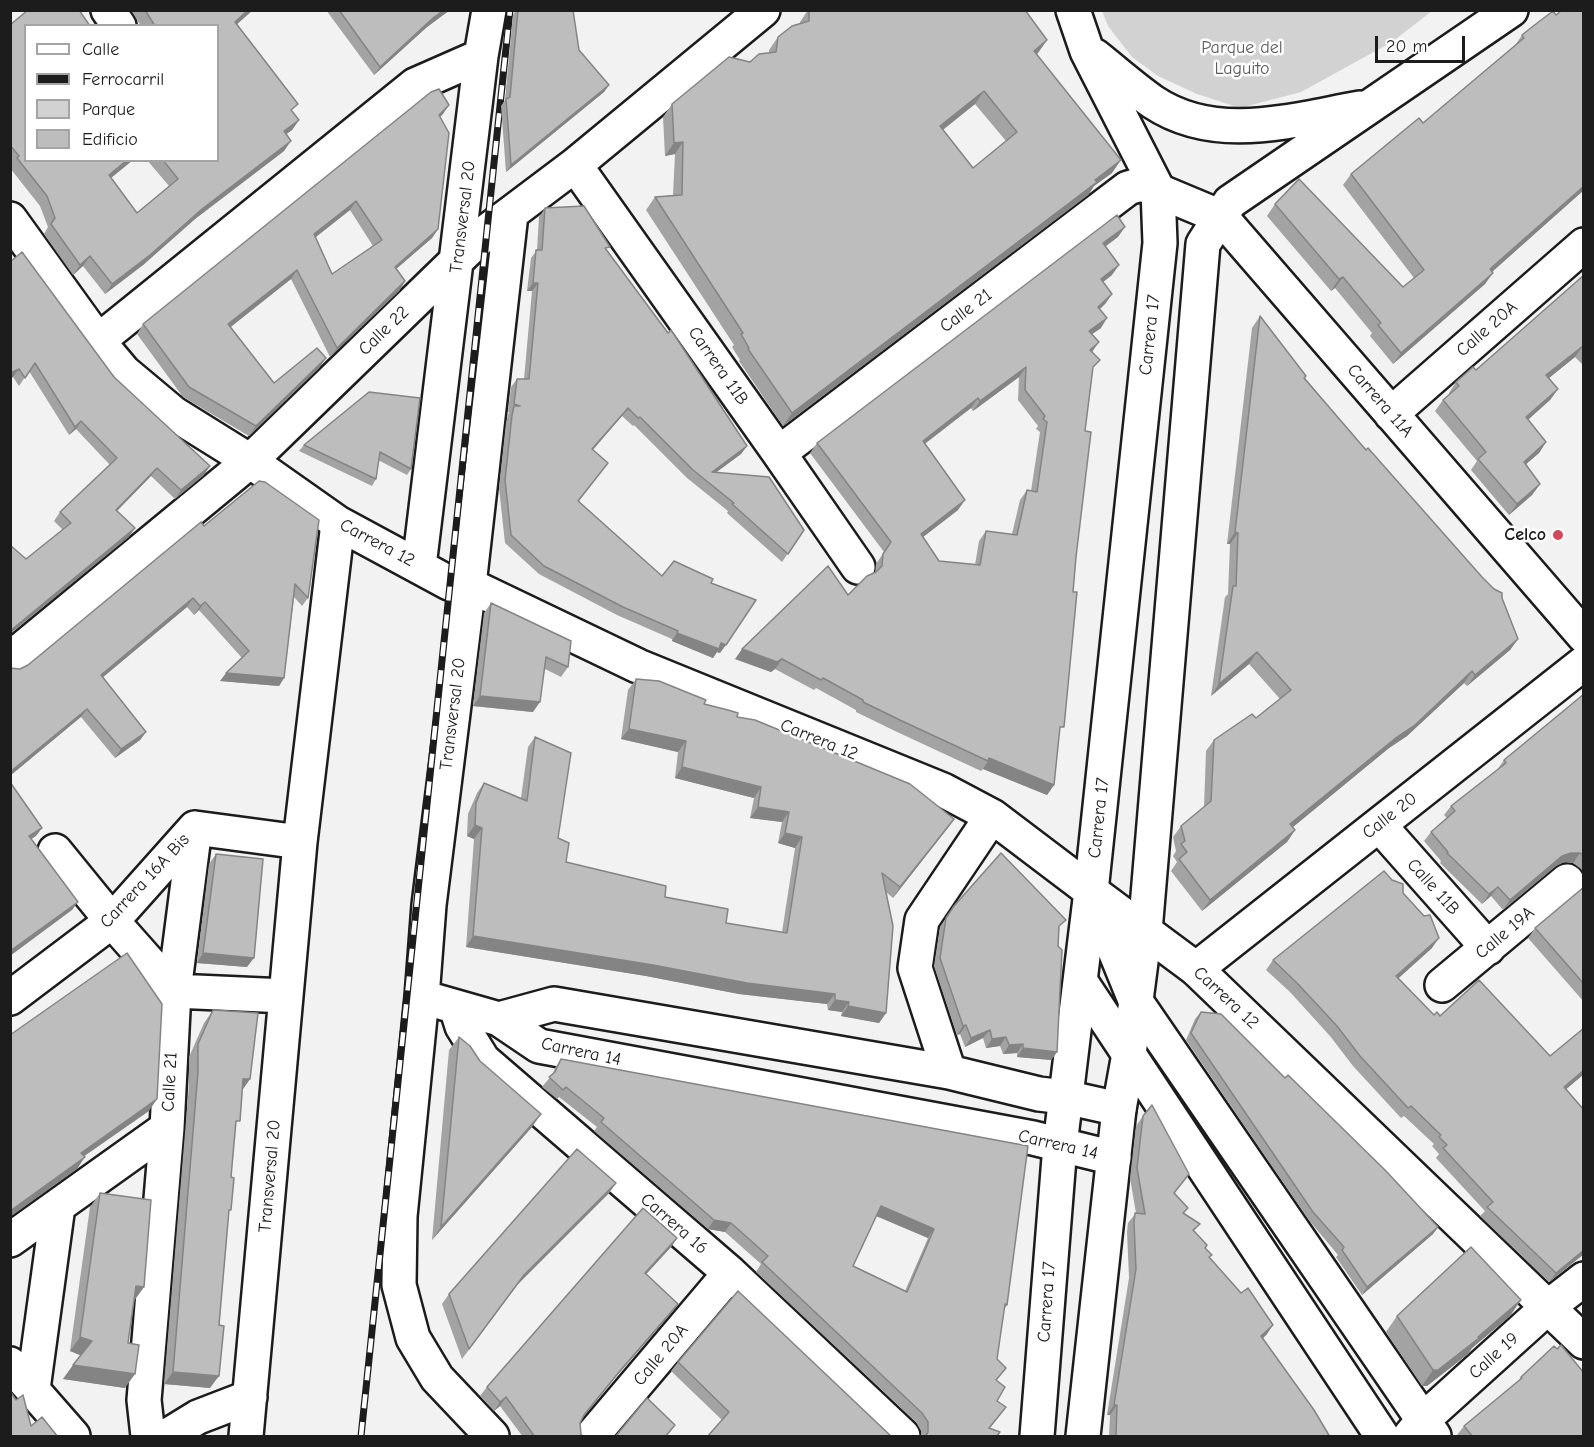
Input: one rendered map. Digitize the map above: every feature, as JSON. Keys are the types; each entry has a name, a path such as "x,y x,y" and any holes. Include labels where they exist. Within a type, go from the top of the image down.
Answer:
{"street":[{"path":"108,10 118,24"},
{"name":"Transversal 20","path":"419,566 481,56 489,10"},
{"name":"Calle 22","path":"10,659 250,461 486,232 575,165 763,10"},
{"path":"1073,10 1087,51 1158,195"},
{"path":"1083,1437 1119,1109 1129,1054 1145,931 1212,231 1230,202 1511,10"},
{"path":"1087,51 1155,103 1200,123 1255,126 1373,105"},
{"path":"98,341 415,85 481,56"},
{"name":"Carrera 11B","path":"575,165 858,567"},
{"name":"Calle 21","path":"779,453 1128,188 1142,184 1158,195"},
{"name":"Carrera 11A","path":"1158,195 1212,231 1391,414 1584,636"},
{"name":"Carrera 17","path":"1037,1437 1059,1145 1081,982 1160,243 1158,195"},
{"name":"Transversal 20","path":"492,1437 437,1377 413,1338 399,1285 400,1216 430,893 469,585 511,213"},
{"name":"Carrera 12","path":"14,231 124,372 173,413 250,461 338,523 449,583 469,585 638,666 943,790 992,816 1196,969 1584,1342"},
{"name":"Calle 20A","path":"1391,414 1584,245"},
{"name":"Transversal 20","path":"246,1437 300,842 338,523"},
{"name":"Calle 20","path":"1196,969 1584,663"},
{"path":"949,1072 915,968 920,928 922,920 939,893 992,816"},
{"name":"Calle 11B","path":"1378,825 1488,948"},
{"name":"Calle 21","path":"10,1240 167,1128 174,991 195,828"},
{"name":"Carrera 16A Bis","path":"10,998 111,921 195,828 300,842"},
{"path":"55,851 111,921 174,991 286,996"},
{"name":"Calle 19A","path":"1442,985 1567,881"},
{"path":"1091,891 1135,1000 1423,1431"},
{"path":"1081,982 1382,1437"},
{"path":"422,997 499,1019"},
{"name":"Carrera 14","path":"499,1019 554,1004 570,1006 949,1072 1039,1094 1065,1097 1119,1109"},
{"path":"563,1050 570,1006"},
{"name":"Carrera 16","path":"456,1007 462,1026 483,1060 730,1273 903,1437"},
{"name":"Carrera 14","path":"499,1019 539,1046 1059,1145 1114,1158"},
{"path":"148,1437 144,1400 167,1128"},
{"path":"33,1389 58,1206"},
{"name":"Calle 20A","path":"592,1437 730,1273"},
{"name":"Calle 19","path":"1423,1431 1548,1307 1584,1279"},
{"path":"10,1364 73,1437"},
{"path":"167,1437 198,1418 250,1397"}],"green space":[{"name":"Parque del Laguito","path":"1102,10 1432,11 1392,42 1301,92 1240,108 1197,94 1158,76 1132,57 1108,26"}],"building":[{"path":"28,10 79,10 89,24 24,24 24,162 125,162 109,175 137,213 178,179 165,162 219,162 219,24 154,24 145,10 248,10 235,22 298,104 291,110 299,120 284,131 291,141 202,209 150,255 112,284 90,256 80,265 51,224 55,218 47,196 17,158 19,156 10,145 10,25"},
{"path":"339,10 444,10 380,67"},
{"path":"518,10 573,10 579,50 609,85 511,165 506,99 510,97"},
{"path":"809,10 1025,10 1047,40 1034,51 1121,160 1095,180 1097,182 792,413 748,349 741,334 743,333 655,197 682,195 683,142 674,143 672,104 729,57 750,62 759,54 776,52 778,37 792,26 809,21","holes":["984,91 1017,132 973,168 940,126"]},
{"path":"1562,10 1584,10 1584,186 1490,269 1493,273 1401,353 1378,325 1381,323 1343,277 1339,279 1275,204 1299,179 1403,287 1424,270 1351,174 1419,118 1423,123 1524,38 1522,35 1532,27 1553,11 1556,15"},
{"path":"439,89 449,105 439,115 449,133 438,229 395,267 405,281 337,348 297,270 228,324 274,383 317,348 326,358 256,426 189,387 143,324 431,92","holes":["356,201 382,240 332,274 314,234"]},
{"path":"584,206 610,247 605,248 668,333 671,330 747,446 712,472 769,477 804,530 788,554 732,504 734,503 693,470 628,408 592,449 608,463 578,501 662,576 674,561 713,579 711,583 756,600 726,645 721,643 719,649 677,633 678,631 623,607 544,566 511,535 505,480 512,415 514,406 520,406 514,404 517,379 529,379 538,283 533,283 536,250 542,250 545,208"},
{"path":"1117,215 1125,227 1103,243 1119,265 1101,279 1112,294 1098,307 1107,318 1089,331 1099,342 1090,350 1100,360 1093,367 1085,431 1091,432 1076,557 1073,592 1077,592 1064,727 1060,727 1054,785 989,758 988,761 863,702 823,678 821,680 782,659 777,662 742,649 828,566 848,595 867,576 882,566 883,554 891,542 817,443","holes":["1026,367 1025,390 1047,422 1037,492 1027,490 1017,535 986,531 980,565 939,561 921,534 965,500 923,441 978,398 980,401"]},
{"path":"22,252 114,377 210,466 181,490 157,468 116,510 135,528 10,631 10,545 26,559 71,523 60,512 117,458 81,421 75,427 35,363 25,378 19,369 10,373 10,262"},
{"path":"1584,275 1584,347 1546,375 1558,389 1526,417 1546,442 1524,462 1540,484 1517,504 1478,459 1486,452 1443,400 1459,386 1456,382 1473,367 1476,370"},
{"path":"1260,316 1306,376 1304,378 1366,450 1368,448 1482,577 1494,589 1502,593 1518,639 1475,675 1472,671 1415,725 1290,824 1295,830 1210,900 1179,859 1187,852 1181,844 1185,841 1181,826 1211,801 1214,740 1252,714 1256,718 1291,690 1257,652 1219,684 1233,586 1236,586 1238,533 1235,532"},
{"path":"369,392 420,398 411,469 380,452 376,479 304,445"},
{"path":"259,481 265,482 319,520 308,598 295,584 284,678 226,673 249,651 205,602 200,606 193,598 101,675 146,732 121,749 87,709 10,772 10,668 20,669 28,665 201,522 204,526"},
{"path":"491,603 571,641 568,667 546,657 540,702 480,696"},
{"path":"636,679 659,681 706,700 704,704 738,713 737,717 755,720 910,784 954,819 900,887 882,873 893,926 886,1013 848,1006 849,1002 835,1000 835,994 747,983 653,965 473,936 482,828 475,825 476,803 484,783 527,801 535,737 571,753 558,838 569,843 566,862 666,886 665,897 728,909 726,923 787,933 802,837 785,833 789,812 758,807 761,787 682,767 686,741 629,729"},
{"path":"1584,694 1584,856 1580,853 1571,853 1562,856 1510,900 1498,887 1489,894 1447,853 1431,832 1455,811 1451,806 1506,763 1504,760"},
{"path":"10,782 42,828 29,836 78,902 10,951"},
{"path":"1001,853 1066,920 1059,926 1058,946 1062,950 1057,1052 1023,1048 1023,1044 1009,1045 1006,1037 992,1039 990,1030 971,1038 966,1025 963,1026 940,958 946,918"},
{"path":"216,854 263,859 254,958 203,953"},
{"path":"1384,871 1392,880 1403,884 1403,893 1424,916 1430,915 1439,938 1396,976 1434,1015 1437,1012 1440,1016 1479,980 1550,1056 1584,1028 1584,1070 1564,1087 1584,1110 1584,1250 1556,1273 1487,1207 1493,1202 1443,1148 1447,1145 1439,1137 1441,1135 1411,1106 1408,1108 1360,1056 1337,1026 1273,960"},
{"path":"1584,887 1584,984 1535,928"},
{"path":"127,953 162,1004 157,1099 81,1153 85,1157 10,1211 10,1035"},
{"path":"213,1010 258,1013 250,1079 243,1079 240,1121 236,1121 231,1177 234,1178 219,1325 224,1326 219,1376 173,1372 198,1072 198,1044"},
{"path":"1201,1012 1221,1014 1285,1078 1288,1075 1386,1171 1438,1227 1367,1287 1342,1250 1344,1247 1313,1212 1191,1033"},
{"path":"459,1037 470,1046 480,1061 541,1114 441,1227"},
{"path":"561,1059 1028,1146 1007,1305 1005,1304 997,1359 1006,1368 996,1380 1005,1387 997,1401 1006,1407 989,1428 1000,1432 996,1437 925,1437 928,1432 928,1422 922,1413 762,1262 768,1256 731,1223 714,1220 601,1122 604,1118 566,1087 563,1090 549,1077 555,1072","holes":["881,1206 934,1229 907,1292 853,1266"]},
{"path":"1152,1105 1189,1174 1174,1193 1188,1208 1183,1213 1200,1224 1193,1230 1207,1245 1205,1248 1212,1255 1209,1257 1241,1293 1248,1288 1273,1325 1261,1336 1314,1410 1330,1437 1116,1436 1117,1405 1114,1405 1136,1269 1135,1213 1145,1214 1137,1168 1143,1116"},
{"path":"577,1149 616,1183 524,1275 469,1349 449,1294"},
{"path":"100,1193 151,1200 144,1287 136,1286 128,1343 139,1345 135,1374 73,1365 92,1341 80,1337"},
{"path":"643,1208 677,1238 645,1273 678,1304 584,1415 580,1423 583,1437 535,1437 506,1397 500,1402 487,1387"},
{"path":"1471,1247 1521,1300 1479,1338 1438,1370 1433,1370 1397,1316"},
{"path":"738,1291 892,1437 707,1437 729,1412 678,1362"},
{"path":"1561,1345 1584,1373 1584,1437 1473,1437 1464,1426 1522,1378 1554,1346 1557,1349"},
{"path":"10,1391 16,1400 23,1395 31,1426 42,1417 58,1437 10,1437"},
{"path":"647,1398 675,1425 665,1437 615,1437"}],"railway":[{"path":"361,1436 510,10"}],"place":[{"name":"Celco","path":"1558,535"}]}
